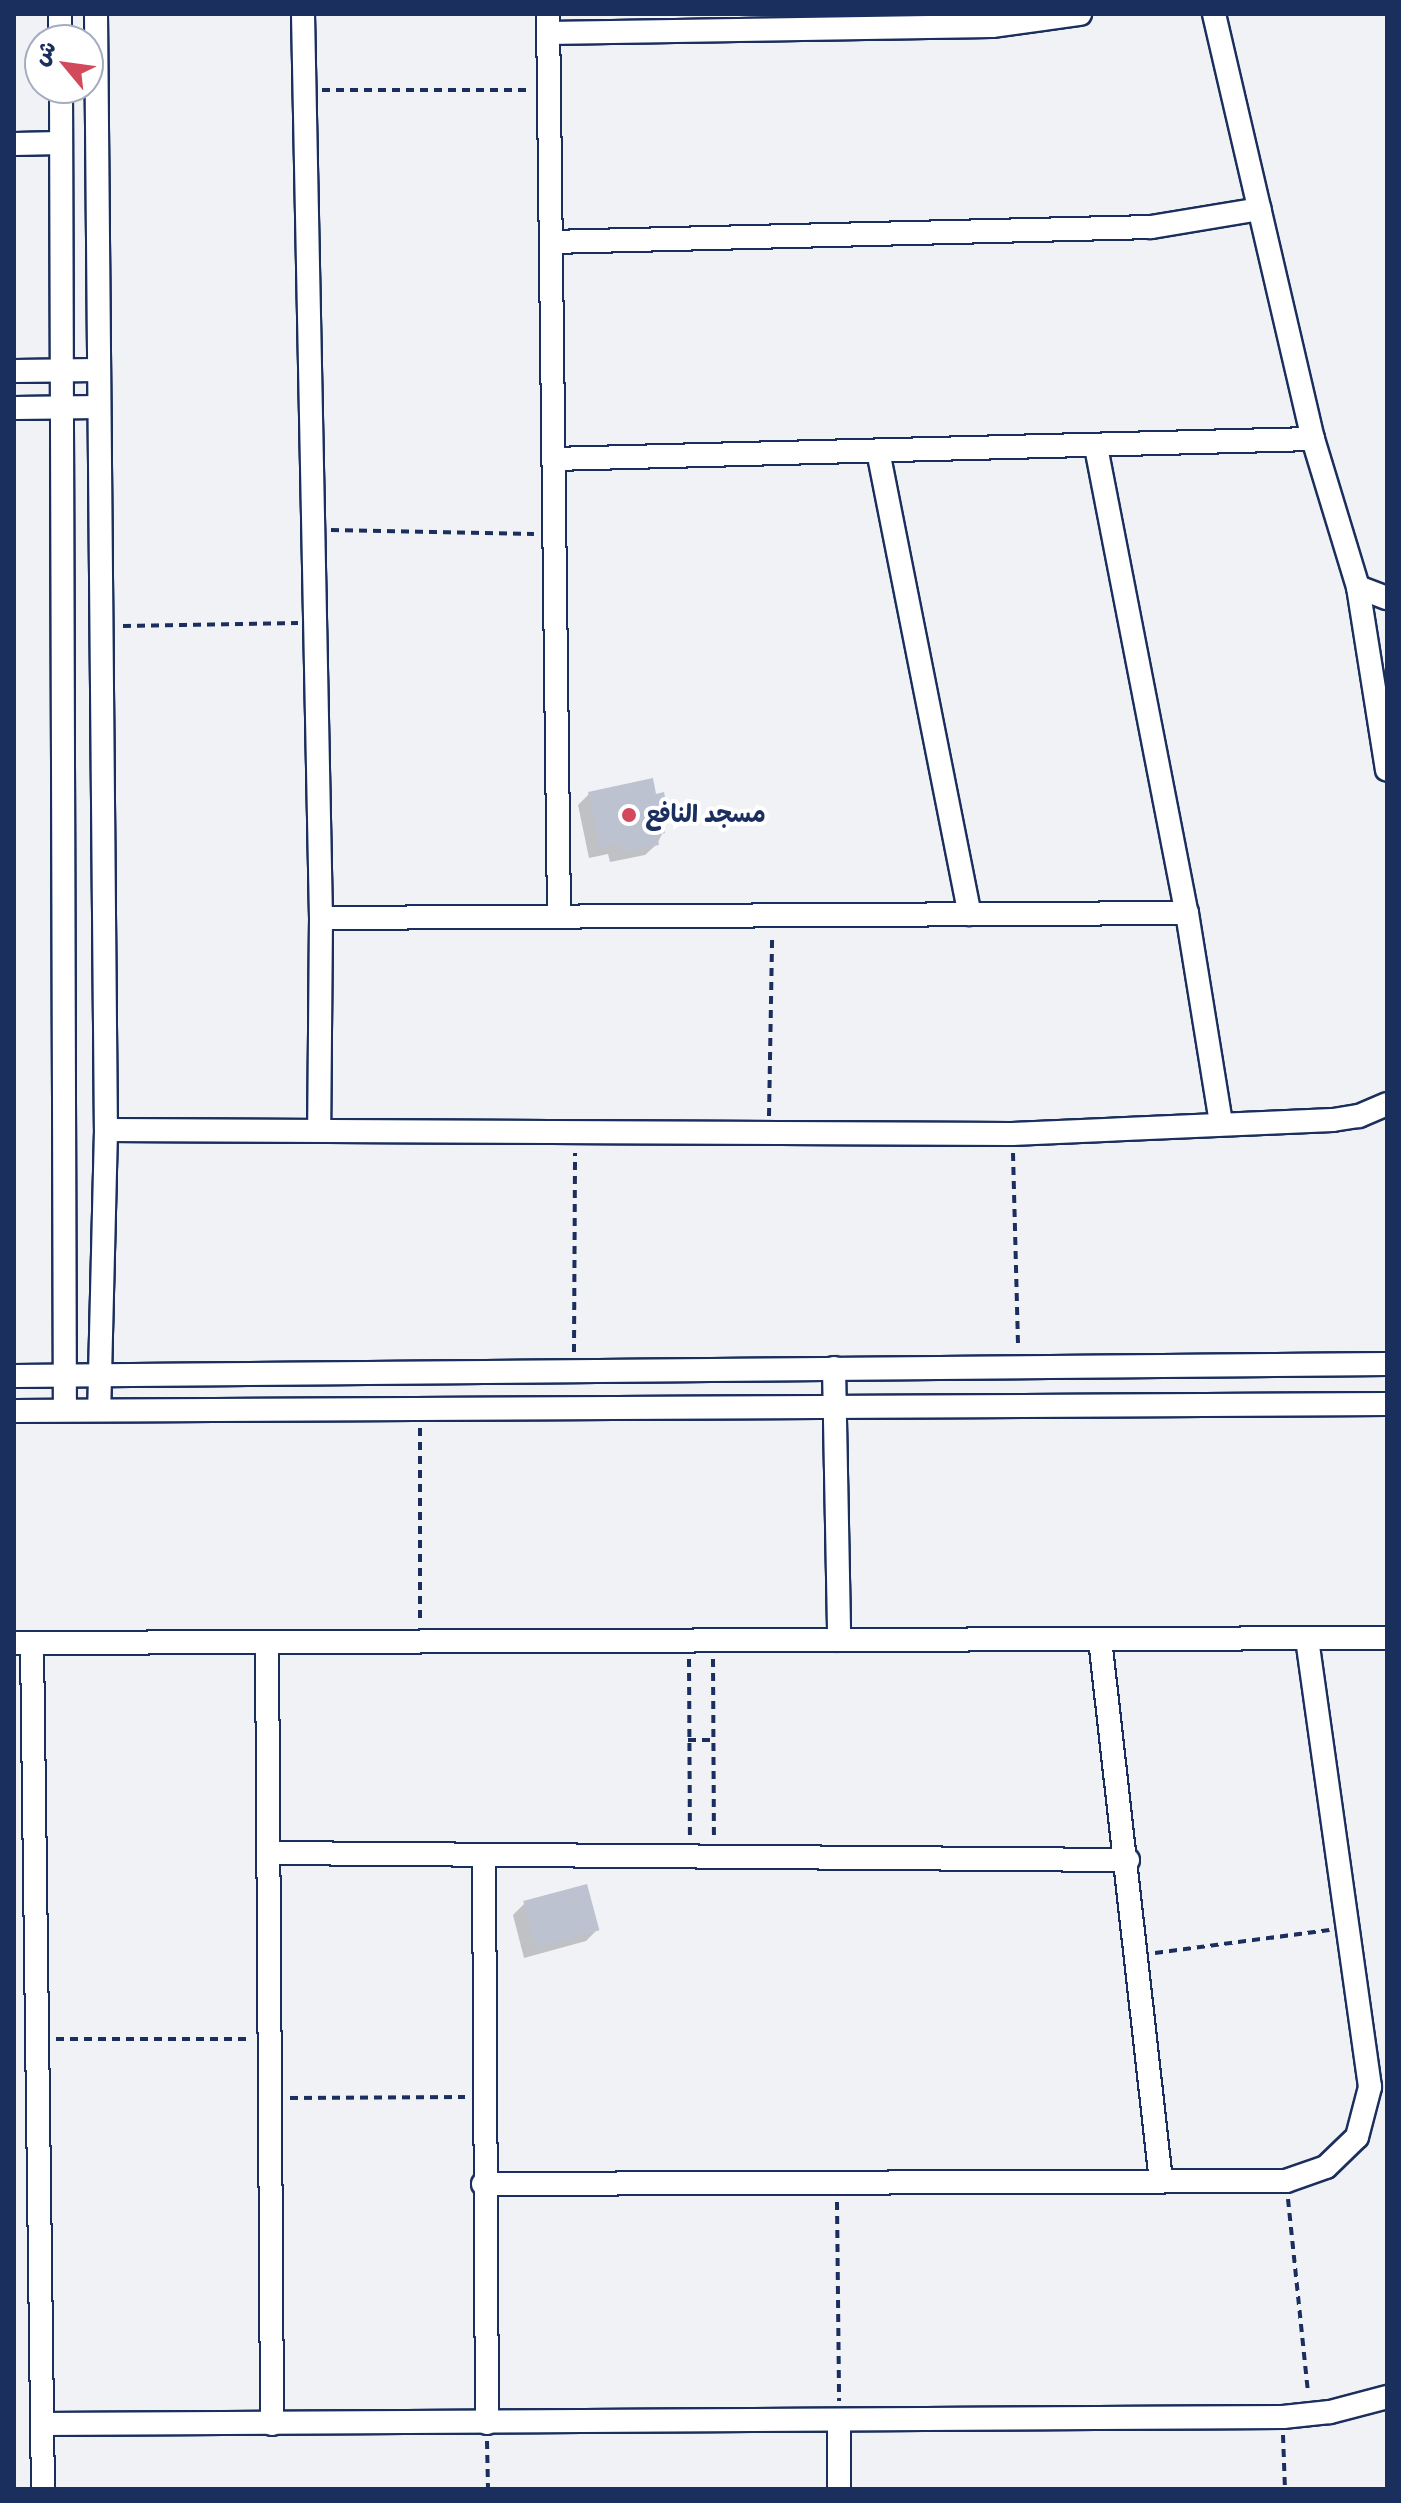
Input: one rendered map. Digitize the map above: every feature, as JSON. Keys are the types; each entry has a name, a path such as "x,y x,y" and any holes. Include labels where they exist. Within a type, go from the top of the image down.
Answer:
{"street":[{"path":"96,14 106,1130 99,1410"},
{"path":"303,14 308,90 312,529 321,918 319,1128"},
{"path":"559,916 548,23 990,20 1080,14"},
{"path":"1214,14 1313,439 1379,648 1387,770"},
{"path":"61,104 65,1410"},
{"path":"14,144 61,143"},
{"path":"551,242 1151,227 1260,209"},
{"path":"14,371 98,370"},
{"path":"14,408 99,407"},
{"path":"553,459 1313,439"},
{"path":"1096,447 1187,913 1221,1124"},
{"path":"878,451 970,914"},
{"path":"1358,587 1387,598"},
{"path":"321,918 1187,913"},
{"path":"106,1130 319,1128 575,1134 1012,1134 1333,1120 1387,1104"},
{"path":"14,1376 1387,1364"},
{"path":"834,1368 839,1640"},
{"path":"14,1411 835,1403 1387,1404"},
{"path":"483,2184 1286,2181 1307,2176 1344,2154 1366,2117 1370,2087 1307,1638"},
{"path":"43,2489 37,2039 25,1881 23,1643 1387,1638"},
{"path":"1100,1639 1128,1860 1161,2181"},
{"path":"267,1642 272,2424"},
{"path":"270,1853 1128,1860"},
{"path":"484,1855 483,2184 487,2423"},
{"path":"42,2424 1283,2417 1310,2416 1387,2397"},
{"path":"839,2420 839,2489"}],"path":[{"path":"308,90 549,90"},
{"path":"312,529 554,535"},
{"path":"100,626 315,623"},
{"path":"768,1134 772,915"},
{"path":"574,1371 575,1134"},
{"path":"1012,1134 1019,1367"},
{"path":"420,1406 421,1641"},
{"path":"689,1640 691,1856"},
{"path":"713,1640 714,1856"},
{"path":"688,1740 713,1740"},
{"path":"1137,1955 1348,1928"},
{"path":"37,2039 271,2039"},
{"path":"271,2098 483,2097"},
{"path":"1286,2181 1310,2416"},
{"path":"837,2183 839,2420"},
{"path":"1283,2417 1285,2489"},
{"path":"487,2423 488,2489"}],"building":[{"name":"مسجد النافع","path":"653,778 656,794 664,792 668,813 661,817 665,833 657,834 659,845 621,852 619,844 600,848 588,792"},
{"path":"587,1884 599,1930 536,1947 523,1901"}],"place":[{"name":"مسجد النافع","path":"629,815"}]}
